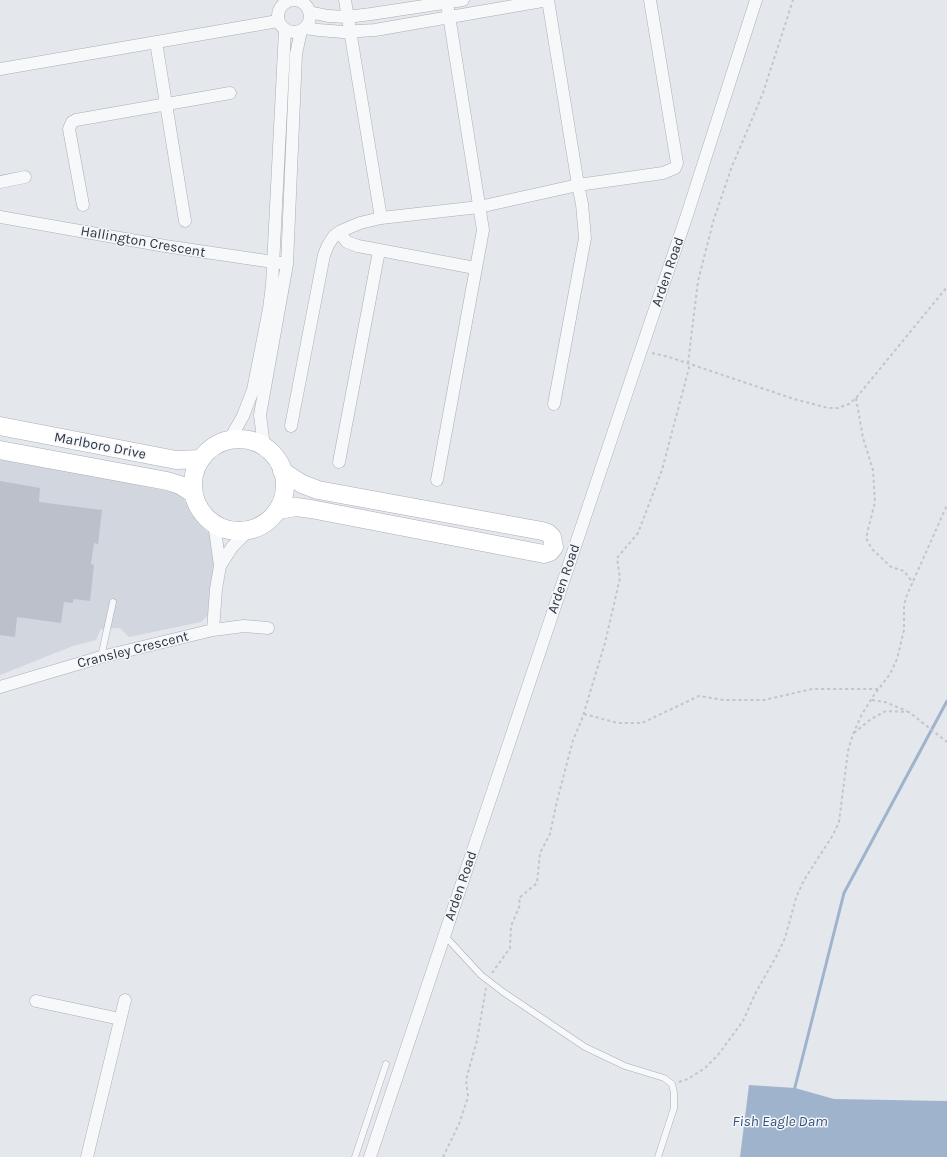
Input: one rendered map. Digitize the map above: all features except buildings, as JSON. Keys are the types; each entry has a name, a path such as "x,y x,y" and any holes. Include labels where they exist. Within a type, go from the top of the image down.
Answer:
{"main road":[{"name":"Marlboro Drive","path":"0,426 169,459 201,459"},
{"path":"230,439 248,439 264,446 277,459 284,475 284,493 278,510 265,523 249,530 231,530 214,523 201,511 194,494 194,476 201,459 213,446 230,439"},
{"name":"Marlboro Drive","path":"0,450 167,481 180,485 194,494"},
{"path":"278,510 296,507 311,509 544,554 550,552 554,547 552,537 548,533 542,531 318,490 302,484 282,470"}],"street":[{"path":"230,439 243,416 253,390 269,309 272,285 282,25 278,15 282,5 292,0 302,3 309,12 310,17 303,29 296,54 287,264 260,415 264,446"},
{"path":"345,0 349,32 381,218"},
{"path":"309,12 328,16 347,17 463,0"},
{"path":"0,69 156,42 282,25 296,32 303,29 349,32 375,30 548,0 584,216 585,238 554,404"},
{"path":"291,426 324,255 334,236 341,231 360,223 381,218 479,207 578,185 663,173 675,168 677,163 650,0"},
{"name":"Arden Road","path":"370,1157 687,215 756,0"},
{"path":"436,480 483,230 447,3"},
{"path":"156,42 185,221"},
{"path":"83,205 70,129 72,122 230,93"},
{"path":"0,182 25,177"},
{"name":"Hallington Crescent","path":"0,217 165,246 287,264"},
{"path":"341,231 343,237 348,242 379,251 475,268"},
{"path":"339,462 379,251"},
{"path":"213,630 216,589 220,566 214,523"},
{"path":"220,566 232,547 249,530"},
{"name":"Cransley Crescent","path":"0,687 101,657 213,630 244,626 268,628"},
{"path":"87,1157 125,1000"},
{"path":"36,1001 120,1019"}],"lane":[{"path":"101,657 113,602"},
{"path":"444,936 481,975 584,1047 625,1066 664,1078 672,1084 674,1093 674,1108 658,1157"},
{"path":"356,1157 386,1064"}],"path":[{"path":"443,1157 459,1124 468,1097 466,1080 477,1040 488,980 510,948 511,926 520,905 519,898 536,883 540,853 550,834 556,801 573,740 584,714 605,643 620,578 618,558 638,533 662,470 689,368 688,363 698,281 713,222 730,169 763,93 793,0"},
{"path":"641,350 688,363 794,399 828,408 838,408 849,404 856,398 947,287"},
{"path":"856,398 863,438 873,470 875,502 866,538 872,549 891,567 904,571 912,583"},
{"path":"672,1084 688,1079 705,1068 718,1055 743,1021 755,994 777,955 785,938 796,898 804,880 833,835 839,822 848,751 853,734 871,700 890,674 904,630 904,605 912,583 947,505"},
{"path":"584,714 618,723 642,723 699,696 724,700 764,700 812,690 879,689"},
{"path":"871,700 885,702 908,712 947,742"},
{"path":"853,734 871,718 886,711 908,712"}],"shaded area":[{"path":"0,460 36,464 180,494 204,529 212,536 219,554 210,586 210,613 201,622 129,637 120,628 101,629 96,640 73,646 0,675"}],"water":[{"name":"Fish Eagle Dam","path":"749,1085 795,1088 834,1099 947,1101 947,1157 740,1157"}],"waterway":[{"path":"794,1091 844,893 947,701"}]}
